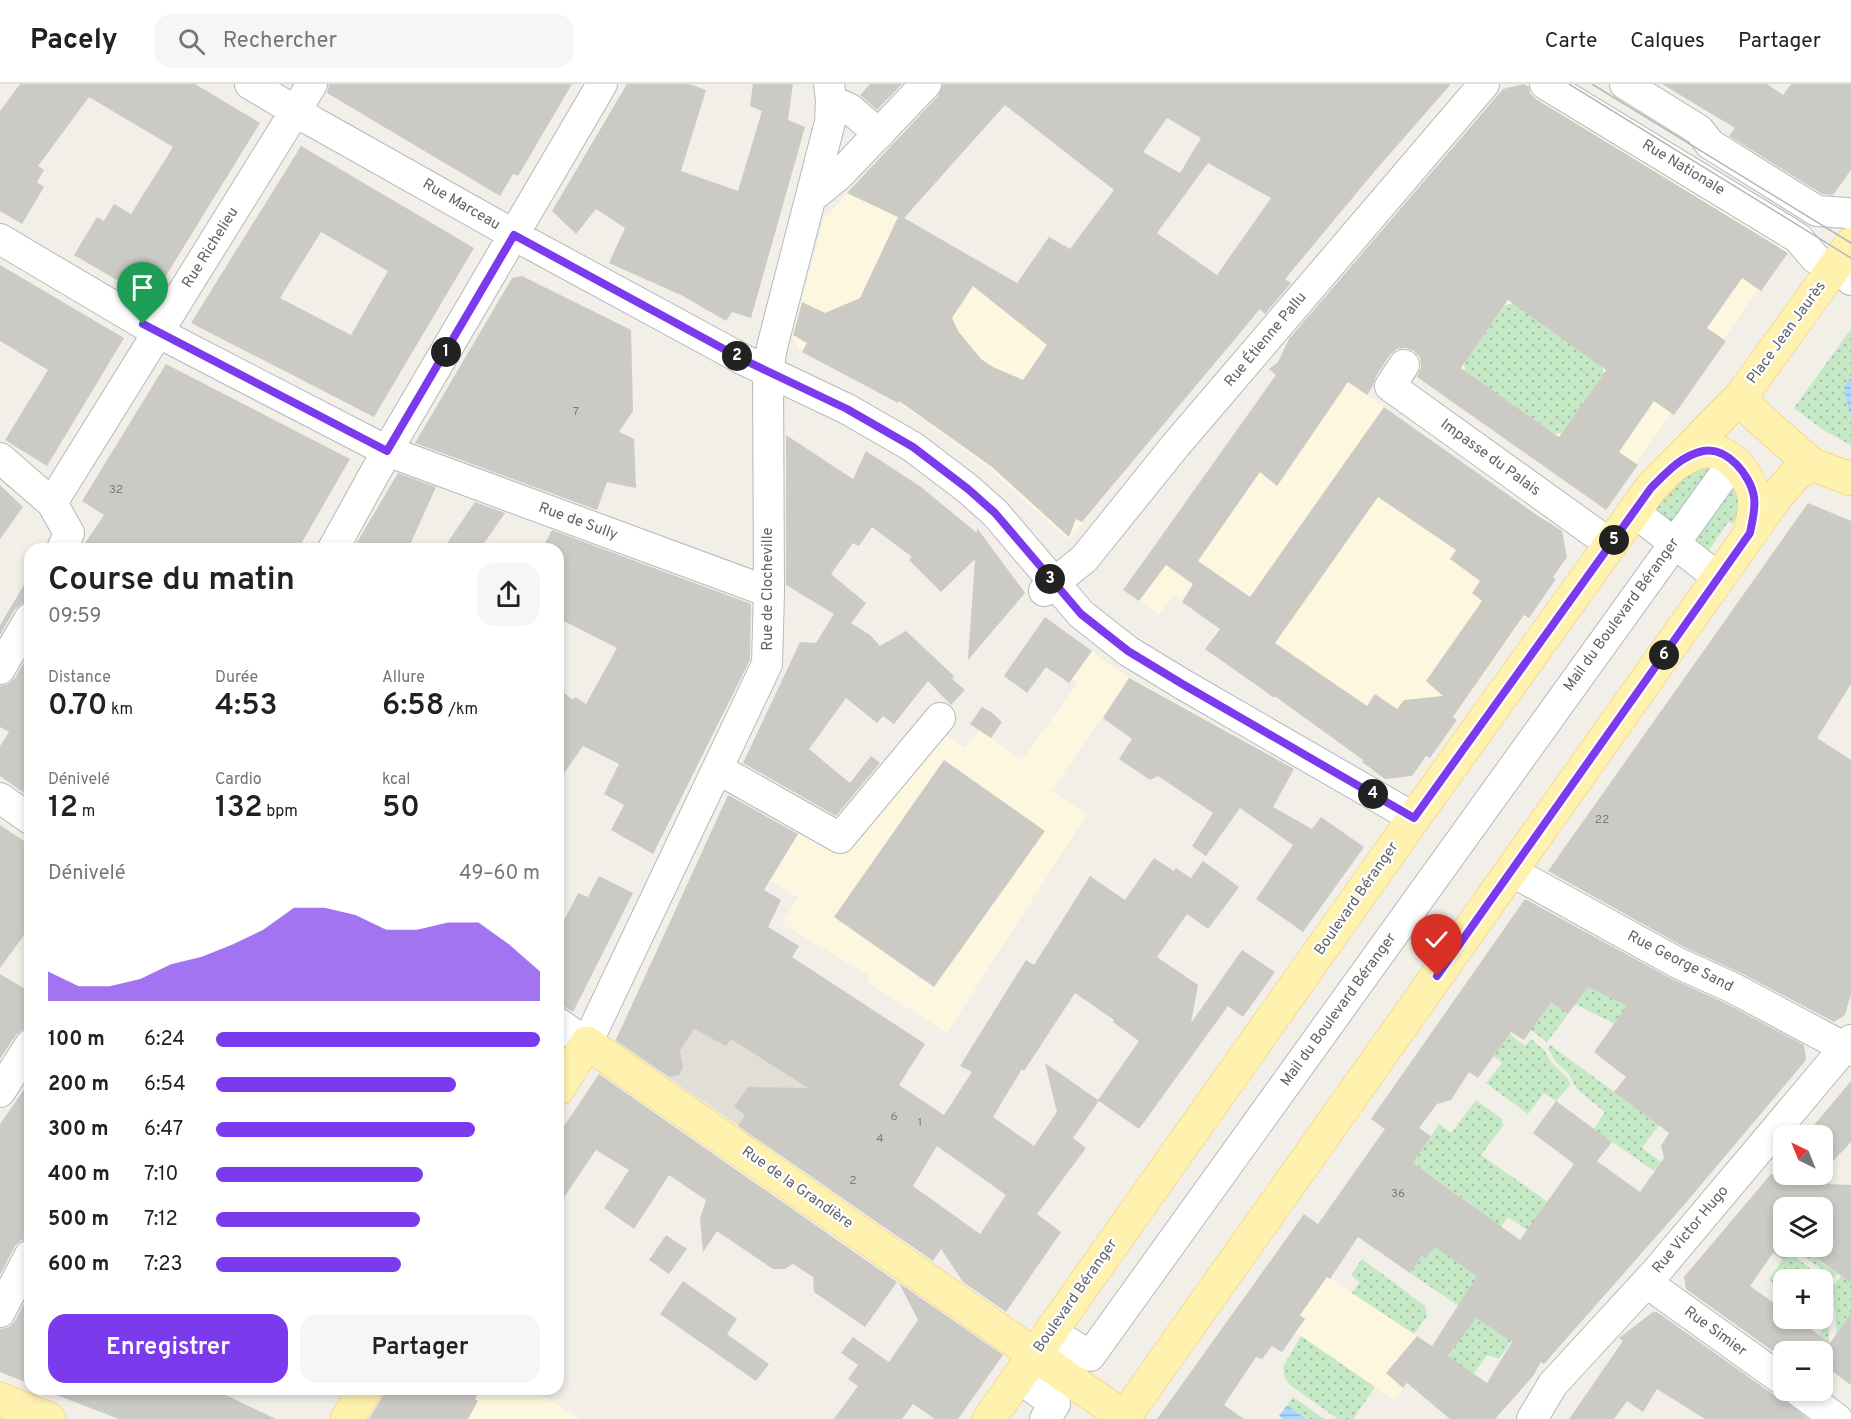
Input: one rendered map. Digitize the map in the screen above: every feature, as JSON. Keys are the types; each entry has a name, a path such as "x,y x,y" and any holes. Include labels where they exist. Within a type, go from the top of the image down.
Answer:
{"main road":[{"name":"Place Jean Jaurès","path":"1849,228 1743,394 1749,409 1812,464 1851,479"},
{"name":"Boulevard Béranger","path":"989,1419 1042,1359 1414,818 1651,488 1743,394"},
{"path":"1677,463 1706,451 1713,451 1726,457 1740,468 1754,498 1750,533"},
{"path":"1125,1418 1750,533 1786,484 1796,474 1812,464"},
{"name":"Rue de la Grandière","path":"586,1043 1125,1418"},
{"name":"Rue de Clocheville","path":"564,1079 586,1043"},
{"path":"347,1419 362,1395"},
{"path":"0,1399 49,1419"}],"street":[{"name":"Rue Marceau","path":"250,84 768,377 881,428 940,467 995,513 1049,587 1128,651 1414,818"},
{"name":"Rue Richelieu","path":"52,503 312,84"},
{"path":"336,543 387,451 602,84"},
{"path":"811,198 823,190 926,84"},
{"name":"Rue Étienne Pallu","path":"1049,587 1084,559 1175,446 1484,84"},
{"name":"Rue Nationale","path":"1545,84 1798,238 1815,258"},
{"path":"1625,84 1699,130 1710,144 1817,211 1849,228"},
{"path":"830,92 879,134"},
{"name":"Rue de Clocheville","path":"586,1043 767,664 768,377 772,346 830,122 830,92"},
{"name":"Rue de Sully","path":"0,239 158,332 387,451 769,592"},
{"name":"Impasse du Palais","path":"1404,365 1390,386 1610,544"},
{"path":"0,458 52,503 69,533 65,543"},
{"name":"Mail du Boulevard Béranger","path":"1044,1419 1055,1404 1033,1388 1042,1359 1066,1341 1090,1356 1728,469"},
{"path":"1646,521 1706,568"},
{"path":"0,669 24,628"},
{"path":"718,770 840,838 940,718"},
{"path":"0,798 24,815"},
{"name":"Rue George Sand","path":"1511,871 1678,963 1849,1046"},
{"name":"Rue de la Grandière","path":"564,1027 586,1043"},
{"name":"Rue Victor Hugo","path":"1532,1419 1553,1384 1648,1281 1849,1046"},
{"path":"0,1092 24,1055"},
{"path":"0,1312 24,1266"},
{"name":"Rue Simier","path":"1648,1281 1661,1293 1773,1373"}],"shaded area":[{"path":"1524,84 1792,247 1761,291 1758,290 1724,339 1726,341 1674,415 1671,413 1606,510 1392,359 1367,395 1562,531 1567,556 1460,708 1454,717 1457,720 1430,758 1425,755 1412,776 1385,779 1276,697 1205,649 1219,628 1173,595 1159,615 1123,590 1276,375 1269,369 1278,362 1285,348 1336,320 1319,304 1503,89"},
{"path":"847,193 924,230 1017,283 1166,421 1068,540 990,469 925,421 898,403 799,350 792,336 824,219"},
{"path":"1092,651 1129,678 1051,791 1087,814 947,1033 867,982 870,976 782,924 798,897 769,880 804,825 843,848 944,734 965,748 979,730 1022,760 1078,683 1072,679"},
{"path":"653,959 823,1058 771,1148 615,1041"},
{"path":"1281,1246 1437,1349 1394,1400 1244,1297"},
{"path":"383,1395 542,1395 581,1419 369,1419"}],"green space":[{"path":"1513,303 1602,366 1604,373 1562,433 1555,434 1465,371 1464,363 1505,305"},
{"path":"1851,329 1851,377 1844,387 1851,414 1851,445 1825,431 1794,408"},
{"path":"1720,464 1673,531 1650,514 1662,498 1699,465"},
{"path":"1733,474 1741,492 1738,511 1733,524 1729,521 1709,550 1706,548 1704,553 1692,544"},
{"path":"1588,987 1635,1010 1623,1028 1575,1004"},
{"path":"1531,988 1568,1014 1547,1042 1531,1030"},
{"path":"1505,1030 1525,1046 1531,1039 1544,1050 1550,1061 1568,1079 1570,1085 1556,1101 1544,1093 1528,1114 1486,1083 1502,1063 1490,1053"},
{"path":"1550,1045 1659,1125 1642,1148 1661,1162 1654,1171 1594,1129 1605,1112 1577,1089 1568,1073 1555,1061 1548,1048"},
{"path":"1476,1100 1502,1119 1503,1126 1481,1155 1576,1222 1563,1255 1508,1217 1481,1256 1466,1268 1508,1298 1488,1326 1511,1341 1499,1359 1487,1355 1474,1374 1448,1357 1475,1317 1410,1273 1422,1256 1427,1259 1454,1218 1463,1224 1475,1207 1413,1163 1439,1124 1451,1133"},
{"path":"1784,1257 1796,1257 1811,1269 1776,1269"},
{"path":"1804,1257 1814,1257 1831,1269 1821,1269"},
{"path":"1362,1259 1425,1306 1427,1316 1414,1334 1352,1293 1360,1282 1351,1275"},
{"path":"1841,1276 1848,1281 1851,1278 1851,1313 1844,1323 1851,1328 1837,1341 1833,1286"},
{"path":"1823,1329 1829,1329 1829,1341 1828,1341 1819,1335"},
{"path":"1301,1336 1375,1387 1353,1419 1338,1419 1290,1385 1285,1378 1283,1367"},
{"path":"1293,1397 1324,1419 1306,1419 1287,1405"}],"water":[{"path":"1851,377 1851,414 1844,387"},
{"path":"1287,1405 1306,1419 1283,1419 1279,1416"}],"building":[{"path":"20,84 195,84 260,123 151,300 74,255 97,217 104,221 114,204 131,214 173,147 89,97 38,166 44,170 37,182 44,187 22,224 0,211 0,111"},
{"path":"329,84 572,84 518,176 513,174 500,196 327,93"},
{"path":"627,84 689,84 706,90 681,171 738,191 762,111 750,106 753,84 793,84 788,120 805,127 751,318 732,312 726,321 683,296 609,263 625,228 596,209 576,234 552,211"},
{"path":"870,84 902,84 877,110 860,95"},
{"path":"943,84 1451,84 1285,279 1291,283 1265,314 1260,309 1082,522 1076,519 1069,537 992,467 899,401 898,403 802,352 807,343 793,335 802,302 825,313 860,298 898,217 847,193 938,96","holes":["1005,105 1114,190 1070,249 1049,237 1017,283 904,218","1167,118 1201,138 1180,173 1143,152","1208,163 1271,198 1217,275 1157,233","973,286 1047,345 1023,380 981,359 958,331 952,318"]},
{"path":"1524,84 1529,87 1530,93 1536,99 1788,253 1761,291 1742,278 1707,328 1726,341 1674,415 1654,401 1619,452 1638,465 1606,510 1417,377 1421,367 1420,358 1414,351 1406,348 1397,349 1390,355 1367,395 1348,382 1277,486 1260,472 1198,561 1250,597 1384,407 1562,531 1567,557 1553,577 1556,579 1529,618 1524,615 1453,717 1457,720 1430,758 1426,756 1412,776 1385,779 1362,762 1363,760 1276,697 1205,649 1220,629 1182,602 1193,584 1166,565 1139,601 1123,590 1276,375 1269,369 1278,362 1289,339 1503,89","holes":["1508,300 1606,370 1559,437 1461,368","1378,497 1456,550 1450,559 1480,581 1472,593 1482,601 1426,681 1443,696 1404,700 1397,709 1375,694 1367,706 1275,643"]},
{"path":"1662,84 1767,84 1783,95 1791,84 1851,84 1851,170 1833,195 1822,194 1729,136 1735,128"},
{"path":"301,146 474,248 374,417 191,323","holes":["321,232 388,271 351,335 280,298"]},
{"path":"0,265 124,338 47,466 5,440 48,370 0,341"},
{"path":"522,276 631,330 633,411 619,432 634,439 636,488 607,482 597,510 415,443 512,278"},
{"path":"166,364 350,459 301,543 85,543 104,515 82,501"},
{"path":"786,435 853,479 866,451 921,487 977,533 977,528 1025,593 968,660 975,559 941,592 909,560 912,557 872,527 859,546 853,543 831,574 866,603 851,623 870,635 880,646 906,631 954,676 952,679 965,690 951,705 928,681 894,724 883,716 877,723 846,698 809,749 850,783 871,756 880,763 836,816 743,763 800,642 816,643 834,614 786,585"},
{"path":"398,473 436,487 411,543 357,543"},
{"path":"0,485 23,507 0,539"},
{"path":"475,502 505,513 484,543 447,543"},
{"path":"1808,503 1851,521 1851,684 1817,738 1851,760 1851,994 1845,1015 1834,1022 1741,973 1686,948 1548,871"},
{"path":"552,530 751,604 750,660 653,854 611,830 624,805 604,794 619,764 583,746 564,773 564,693 573,700 575,697 586,704 617,648 564,621 564,543 545,543"},
{"path":"24,585 24,602 15,609 0,635 0,625"},
{"path":"1045,617 1092,651 1069,683 1046,667 1027,693 1004,676"},
{"path":"24,662 24,793 0,776 0,746 9,732 0,727 0,686 8,684 15,678"},
{"path":"1129,678 1294,769 1273,807 1312,829 1321,817 1364,847 1303,932 1256,899 1293,845 1240,808 1206,856 1192,846 1213,813 1158,776 1150,780 1119,759 1132,739 1103,718"},
{"path":"982,707 1002,722 991,738 970,724"},
{"path":"944,760 1045,831 934,987 834,917"},
{"path":"728,795 798,834 764,890 781,900 768,927 799,946 792,957 925,1044 899,1085 944,1115 972,1072 960,1066 1026,960 1034,965 1090,876 1125,900 1154,858 1174,871 1176,868 1191,878 1203,861 1239,887 1208,929 1187,914 1157,957 1198,985 1191,1023 1242,950 1275,972 1243,1017 1228,1006 1139,1129 1099,1101 1073,1138 1086,1148 1037,1214 1061,1232 1006,1312 963,1282 941,1249 933,1261 738,1126 745,1115 734,1107 748,1087 808,1088 731,1039 726,1046 694,1029 680,1051 683,1068 679,1075 669,1077 616,1040","holes":["1075,993 1139,1041 1098,1100 1045,1063 1057,1112 1034,1146 993,1117 1022,1069 1024,1071","937,1146 1006,1195 980,1234 913,1186"]},
{"path":"0,825 24,841 24,935 0,968"},
{"path":"599,876 633,893 573,1012 564,1007 564,920 578,893 588,897"},
{"path":"1525,899 1670,978 1725,1003 1804,1045 1806,1060 1684,1205 1544,1364 1541,1362 1533,1376 1495,1419 1450,1419 1407,1383 1403,1388 1386,1373 1417,1336 1432,1346 1477,1276 1435,1247 1426,1259 1422,1256 1410,1273 1358,1237 1330,1279 1327,1277 1300,1315 1305,1319 1282,1352 1272,1346 1262,1359 1256,1357 1224,1405 1244,1419 1157,1419 1304,1214 1318,1224 1385,1129 1371,1119","holes":["1588,987 1627,1006 1594,1052 1626,1077 1614,1092 1669,1133 1661,1146 1664,1158 1640,1192 1597,1161 1612,1142 1556,1101 1533,1133 1574,1164 1520,1240 1413,1163 1431,1136 1419,1128 1437,1104 1451,1100 1469,1072 1478,1078 1511,1032 1524,1040 1551,1002 1568,1014","1476,1318 1512,1342 1487,1383 1448,1356"]},
{"path":"0,974 24,988 24,1030 16,1035 0,1059"},
{"path":"599,1074 897,1282 865,1327 814,1292 813,1277 793,1264 785,1269 773,1269 717,1231 703,1252 700,1219 706,1200 669,1175 634,1229 604,1208 629,1170 596,1150 564,1197 564,1126"},
{"path":"1851,1081 1851,1142 1833,1161 1833,1125 1814,1125"},
{"path":"24,1090 24,1239 15,1246 0,1275 0,1124"},
{"path":"1771,1174 1773,1174 1773,1185 1851,1185 1851,1283 1815,1257 1833,1257 1833,1197 1773,1197 1773,1253 1750,1286 1773,1302 1773,1329 1811,1329 1827,1341 1773,1341 1773,1351 1686,1289 1684,1277"},
{"path":"666,1235 687,1249 669,1274 649,1260"},
{"path":"683,1281 737,1319 727,1334 769,1364 756,1381 660,1314"},
{"path":"899,1283 1003,1355 958,1419 935,1419 913,1404 902,1419 834,1419 858,1386 848,1379 858,1365 841,1353 853,1337 889,1362 918,1320"},
{"path":"24,1304 24,1382 0,1372 0,1329 9,1327 15,1321"},
{"path":"1653,1312 1657,1312 1773,1394 1773,1401 1786,1401 1808,1419 1705,1419 1657,1389 1643,1412 1627,1401 1614,1419 1569,1419 1623,1341 1619,1338"},
{"path":"1851,1313 1851,1385 1833,1372 1831,1341"},
{"path":"56,1395 226,1395 276,1419 119,1419"},
{"path":"383,1395 477,1395 475,1399 478,1401 468,1419 369,1419"}],"tram line":[{"path":"1569,84 1851,258"},
{"path":"1592,84 1851,243"}],"route":[{"path":"143,324 387,451 514,235 744,360 847,409 913,447 995,513 1081,614 1128,651 1414,818 1651,488 1677,463 1691,456 1713,451 1726,457 1740,468 1751,488 1754,498 1750,533 1437,976"}]}
